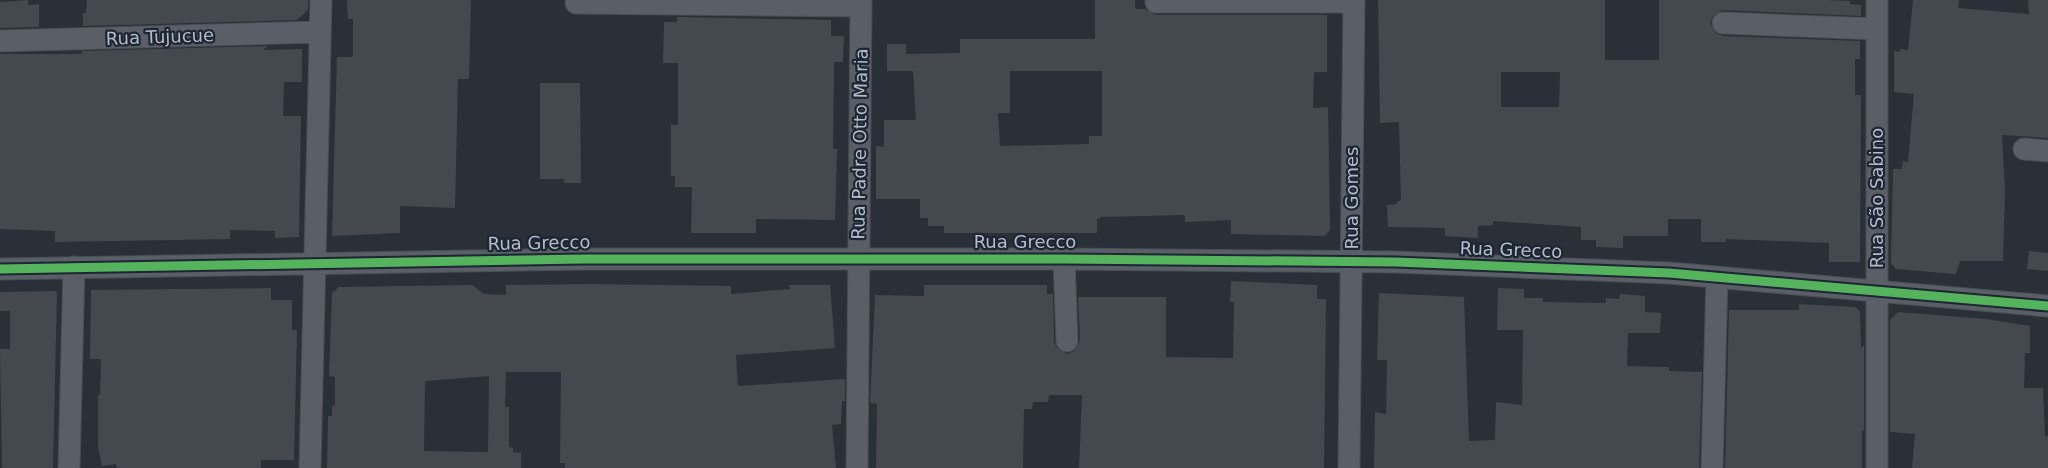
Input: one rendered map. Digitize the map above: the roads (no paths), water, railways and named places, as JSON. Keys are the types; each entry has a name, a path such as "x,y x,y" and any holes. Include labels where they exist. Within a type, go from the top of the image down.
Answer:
{"street":[{"path":"310,468 321,0"},
{"name":"Rua São Sabino","path":"1876,468 1877,0"},
{"path":"1156,2 1354,1"},
{"name":"Rua Gomes","path":"1349,468 1354,1"},
{"path":"576,3 861,3"},
{"name":"Rua Padre Otto Maria","path":"857,468 861,3"},
{"path":"1724,22 1877,28"},
{"name":"Rua Tujucue","path":"0,41 320,32"},
{"path":"2025,149 2048,152"},
{"name":"Rua Grecco","path":"0,269 583,259 1064,259 1352,262 1669,273 2048,306"},
{"path":"1064,259 1067,341"},
{"path":"69,468 74,267"},
{"path":"1712,468 1717,277"}]}
